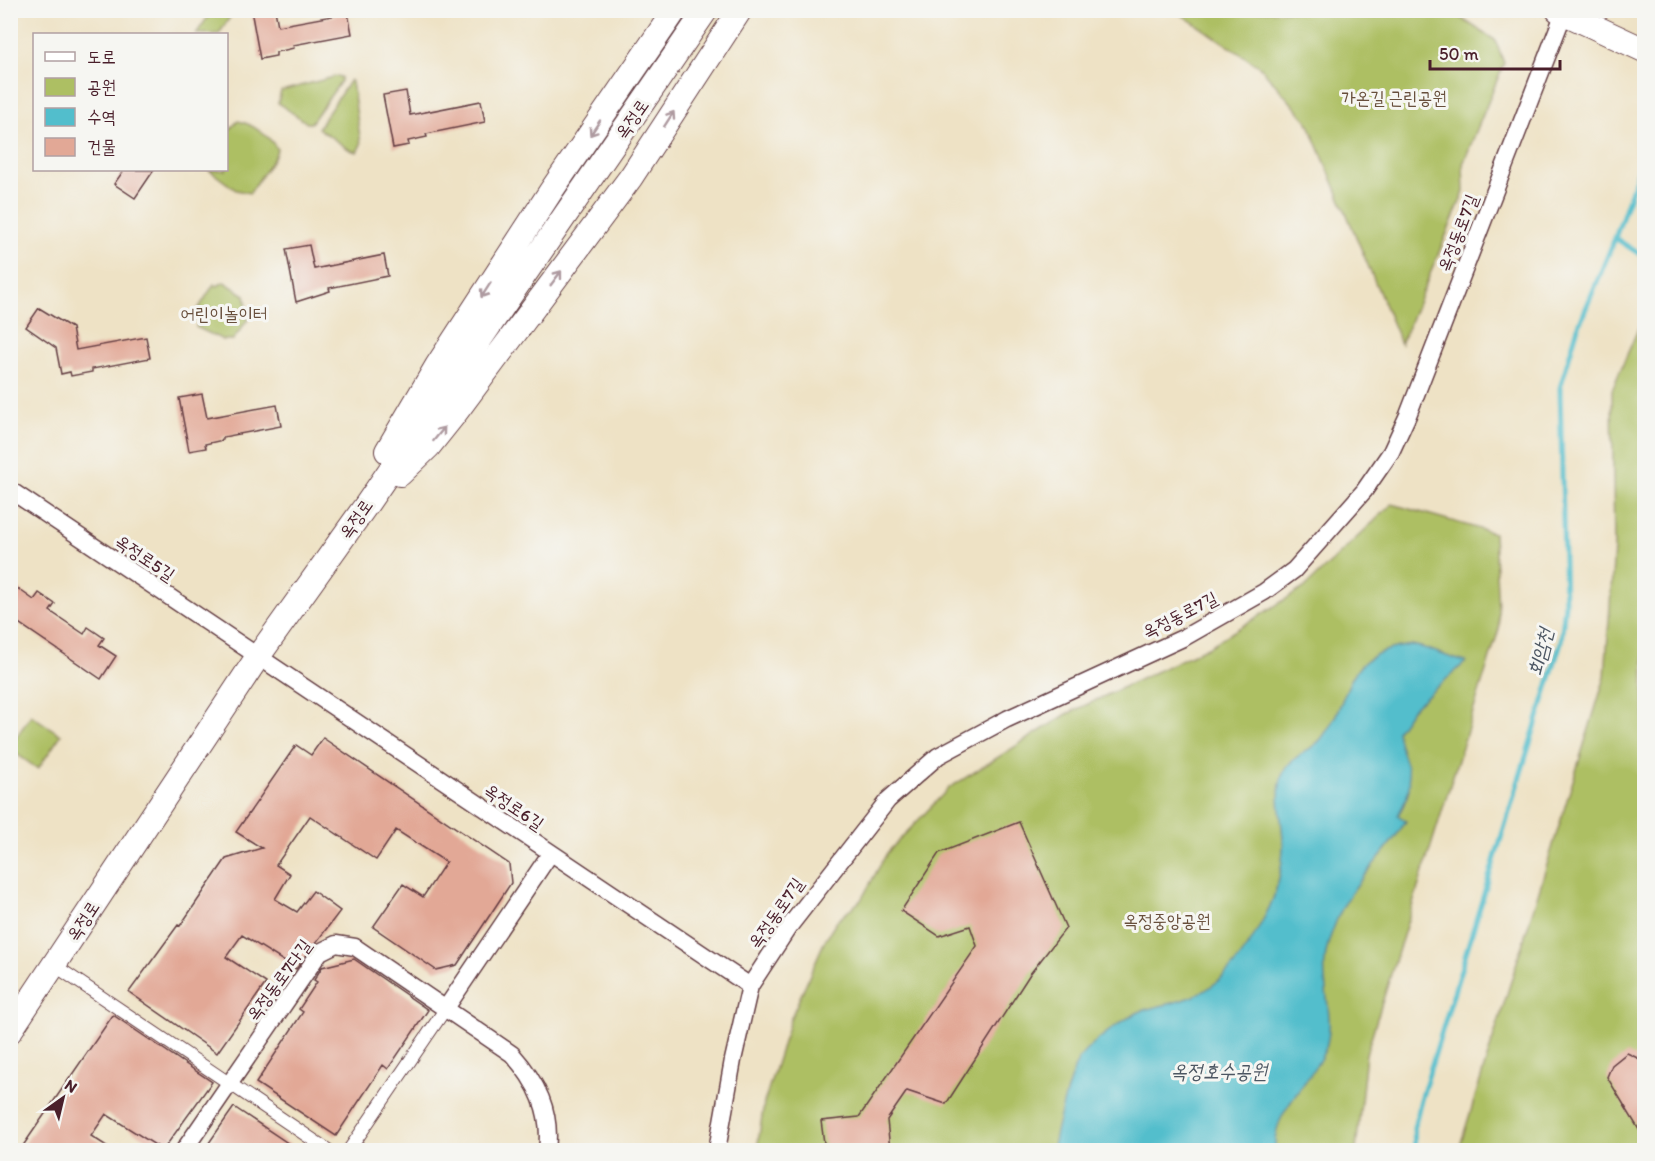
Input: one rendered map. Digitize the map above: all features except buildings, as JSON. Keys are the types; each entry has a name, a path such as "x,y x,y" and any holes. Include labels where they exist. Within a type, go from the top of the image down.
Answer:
{"main road":[{"path":"367,504 388,448 432,374 551,191 675,10"},
{"name":"옥정로","path":"10,1031 257,658 367,504 706,10"},
{"path":"367,504 429,446 453,416 631,177 740,10"},
{"path":"1562,12 1644,50"}],"street":[{"name":"옥정동로7길","path":"717,1150 733,1060 750,986 788,928 888,800 938,756 1007,718 1185,637 1264,592 1294,570 1364,491 1391,452 1408,414 1562,12"},
{"name":"옥정로5길","path":"10,490 257,658"},
{"name":"옥정로6길","path":"257,658 750,986"},
{"path":"349,1150 550,854"},
{"name":"옥정동로7다길","path":"184,1150 320,952 327,947 336,944 354,947 446,1008"},
{"path":"54,965 328,1150"},
{"path":"446,1008 512,1054 532,1076 545,1107 549,1124 547,1150"}],"green space":[{"path":"212,11 218,15 228,12 232,14 220,33 197,33"},
{"name":"가온길 근린공원","path":"1176,11 1450,11 1495,40 1504,63 1463,164 1464,192 1401,344 1308,122 1260,67"},
{"path":"337,76 341,77 341,81 311,123 307,123 278,103 281,91"},
{"path":"350,80 361,144 357,152 350,150 318,128"},
{"path":"238,121 249,125 260,131 277,149 275,156 250,193 236,190 210,171 228,171 228,131"},
{"name":"어린이놀이터","path":"224,282 245,295 249,318 233,340 223,340 196,327 198,321 193,317 214,284 217,286"},
{"path":"1644,315 1644,1150 1461,1150 1460,1146 1605,677 1614,548 1612,390"},
{"name":"옥정중앙공원","path":"1392,504 1494,533 1499,629 1366,1054 1356,1150 757,1150 764,1103 790,1020 825,940 837,921 861,900 887,853 949,788 1067,714 1210,646 1304,588"},
{"path":"31,715 61,735 38,769 11,750 11,745"}],"water":[{"name":"옥정호수공원","path":"1412,645 1466,662 1412,709 1397,731 1410,781 1409,791 1398,815 1406,821 1361,879 1338,917 1328,944 1325,961 1329,1015 1326,1047 1312,1072 1285,1110 1275,1137 1276,1150 1052,1150 1071,1077 1084,1053 1109,1031 1137,1013 1186,999 1211,987 1221,979 1247,948 1270,906 1279,880 1283,844 1279,792 1285,769 1294,759 1321,739 1332,723 1351,679 1359,667 1371,657 1388,650"}],"waterway":[{"name":"회암천","path":"1415,1150 1414,1128 1420,1103 1561,642 1565,604 1560,388 1577,330 1615,238 1644,155"},
{"path":"1615,238 1644,257"}]}
